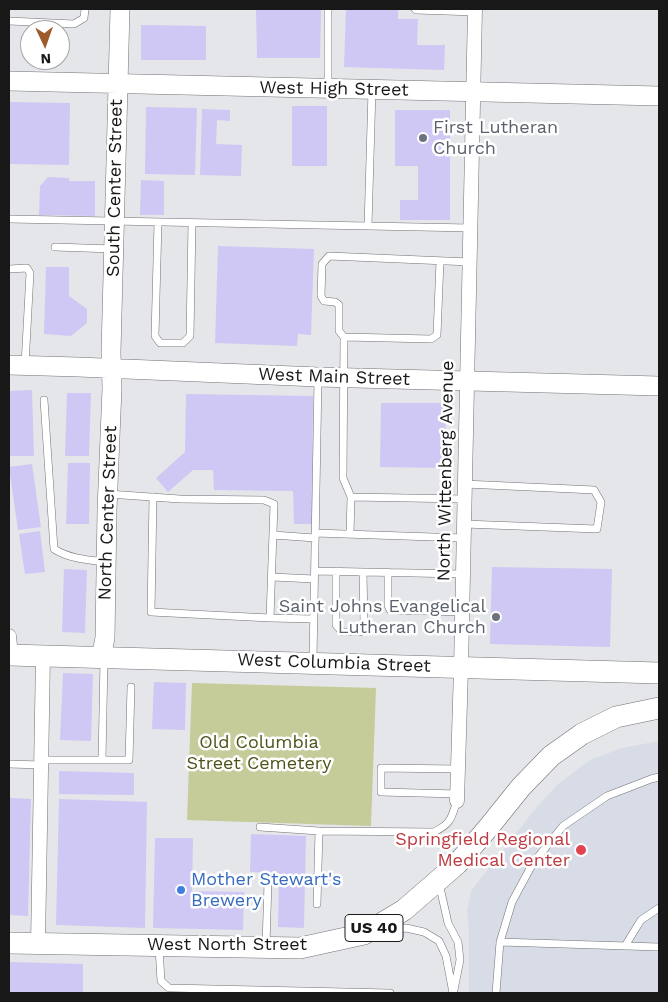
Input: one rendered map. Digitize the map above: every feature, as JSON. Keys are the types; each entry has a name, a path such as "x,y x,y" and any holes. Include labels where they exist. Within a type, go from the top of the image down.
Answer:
{"main road":[{"name":"West Columbia Street","path":"9,648 43,656 659,673"},
{"name":"West North Street","path":"9,943 300,948 364,934 404,910 457,864 521,787 551,756 582,734 616,717 659,708"}],"street":[{"name":"South Center Street","path":"112,368 120,9"},
{"name":"North Wittenberg Avenue","path":"457,797 475,10"},
{"name":"West High Street","path":"9,81 659,96"},
{"name":"West Main Street","path":"17,366 344,378 659,386"},
{"name":"North Center Street","path":"103,657 112,368"},
{"path":"38,943 43,656"}],"lane":[{"path":"9,21 74,24 84,18 85,9"},
{"path":"328,9 328,88"},
{"path":"415,9 475,10"},
{"path":"368,226 372,90"},
{"path":"9,219 471,228"},
{"path":"158,222 154,336 160,344 183,343 190,336 192,223"},
{"path":"54,247 114,249"},
{"path":"350,534 351,498 343,478 344,337 339,331 339,305 335,302 324,301 321,296 322,264 328,256 470,262"},
{"path":"344,337 431,339 436,335 440,261"},
{"path":"9,269 27,268 30,273 17,366"},
{"path":"313,663 318,377"},
{"path":"44,400 54,549 62,554 79,559 106,562"},
{"path":"273,535 315,536 597,529 601,502 594,490 465,484"},
{"path":"108,494 264,500 274,504 270,618"},
{"path":"153,497 151,612 314,619"},
{"path":"351,498 464,499"},
{"path":"315,571 462,574"},
{"path":"336,571 336,625 342,632 360,632 364,624 363,572"},
{"path":"388,572 388,605 390,610 462,612"},
{"path":"272,577 314,579"},
{"path":"102,760 103,657"},
{"path":"9,764 129,760 131,687"},
{"path":"260,827 319,831 434,832 450,822 457,797 381,792 381,768 458,769"},
{"path":"496,993 500,942 512,902 532,863 563,826 607,796 659,777"},
{"path":"316,904 319,831"},
{"path":"438,880 448,923 458,942 460,960 453,993"},
{"path":"266,948 268,882"},
{"path":"625,946 641,920 659,908"},
{"path":"364,934 406,928 424,932 439,941 446,956 453,993"},
{"path":"500,942 659,947"},
{"path":"159,946 161,982 169,988 390,993"}],"shaded area":[{"name":"Springfield Regional Medical Center","path":"659,741 659,993 469,993 469,931 467,912 471,891 535,809 558,784 590,760 622,748"}],"green space":[{"name":"Old Columbia Street Cemetery","path":"192,683 376,688 371,826 187,820"}],"building":[{"path":"256,9 321,9 320,58 257,58"},
{"path":"346,9 398,9 398,19 418,19 417,45 445,45 444,70 344,67"},
{"path":"141,25 206,26 206,60 141,60"},
{"path":"9,102 70,103 69,165 9,164"},
{"path":"292,106 327,106 327,166 292,166"},
{"path":"146,107 197,108 195,175 145,174"},
{"path":"202,109 230,110 230,121 217,120 216,144 242,145 241,176 200,175"},
{"name":"First Lutheran Church","path":"395,110 450,110 450,220 400,220 400,200 418,200 418,166 395,166"},
{"path":"48,177 69,178 69,181 95,181 95,216 39,215 40,186"},
{"path":"141,180 164,181 164,215 140,215"},
{"path":"218,246 314,249 311,335 298,334 297,346 215,343"},
{"path":"46,267 69,267 69,296 87,309 87,323 71,336 44,334"},
{"path":"32,390 34,456 9,456 9,391"},
{"path":"67,393 91,393 89,456 65,456"},
{"path":"186,394 313,396 312,524 294,524 293,491 214,490 213,470 193,470 168,492 156,478 185,452"},
{"path":"381,403 446,403 445,468 380,467"},
{"path":"68,463 90,463 89,524 66,524"},
{"path":"32,464 41,527 18,530 9,467"},
{"path":"40,531 45,572 25,574 19,534"},
{"path":"492,567 612,569 610,647 490,644"},
{"path":"64,569 87,570 85,633 62,632"},
{"path":"63,673 93,674 91,741 60,740"},
{"path":"154,682 186,683 185,730 152,729"},
{"path":"59,771 134,773 134,795 59,794"},
{"path":"9,798 31,799 28,916 9,915"},
{"path":"59,799 147,802 145,928 56,925"},
{"path":"251,834 306,836 304,928 278,927 279,873 250,872"},
{"path":"155,838 193,838 192,891 244,892 243,930 153,928"},
{"path":"9,962 83,964 83,993 9,993"}],"place":[{"name":"First Lutheran Church","path":"423,138"},
{"name":"Saint Johns Evangelical Lutheran Church","path":"496,617"},
{"name":"Springfield Regional Medical Center","path":"581,850"},
{"name":"Mother Stewart's Brewery","path":"181,890"}]}
